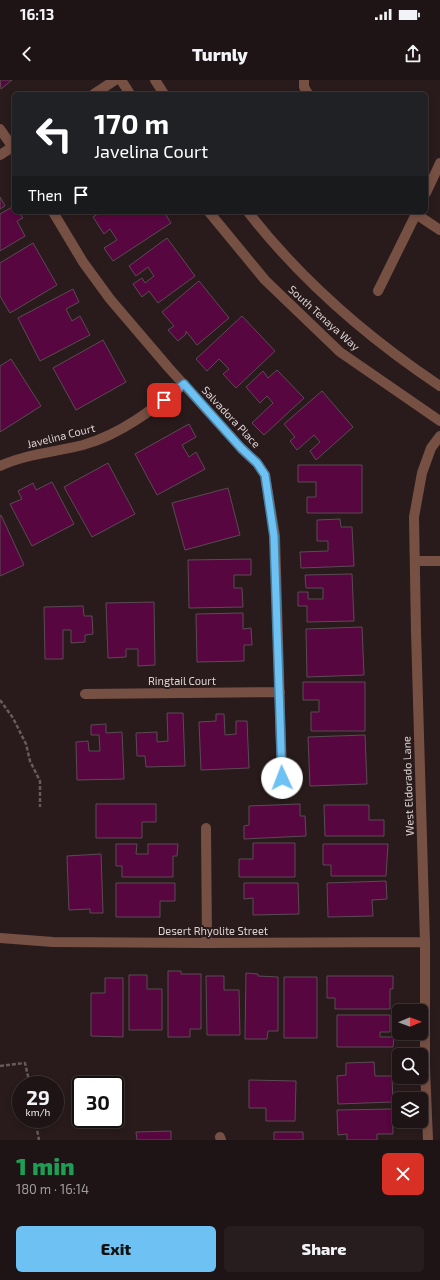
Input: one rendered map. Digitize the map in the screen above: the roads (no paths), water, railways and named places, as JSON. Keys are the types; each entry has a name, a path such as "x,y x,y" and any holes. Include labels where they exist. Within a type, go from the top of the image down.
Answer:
{"street":[{"path":"97,92 115,80"},
{"path":"121,80 129,92"},
{"path":"155,80 163,92"},
{"path":"304,80 304,87 307,92"},
{"path":"0,129 12,144"},
{"path":"0,155 12,148"},
{"path":"428,190 440,163"},
{"name":"Salvadora Place","path":"54,214 83,262 110,299 241,448 257,463 265,475 274,536 282,778"},
{"name":"South Tenaya Way","path":"211,214 265,280 340,352 440,421"},
{"name":"South Tenaya Way","path":"250,214 295,265 349,318 404,362 440,386"},
{"path":"378,291 416,214"},
{"path":"417,214 440,230"},
{"name":"Javelina Court","path":"0,466 23,458 83,444 107,436 129,426 184,384"},
{"name":"West Eldorado Lane","path":"428,1140 425,1068 425,942 414,517 422,473 431,448 440,436"},
{"path":"415,561 440,561"},
{"name":"Ringtail Court","path":"85,694 280,692"},
{"path":"206,828 207,943"},
{"name":"Desert Rhyolite Street","path":"0,938 53,942 425,942"}]}
